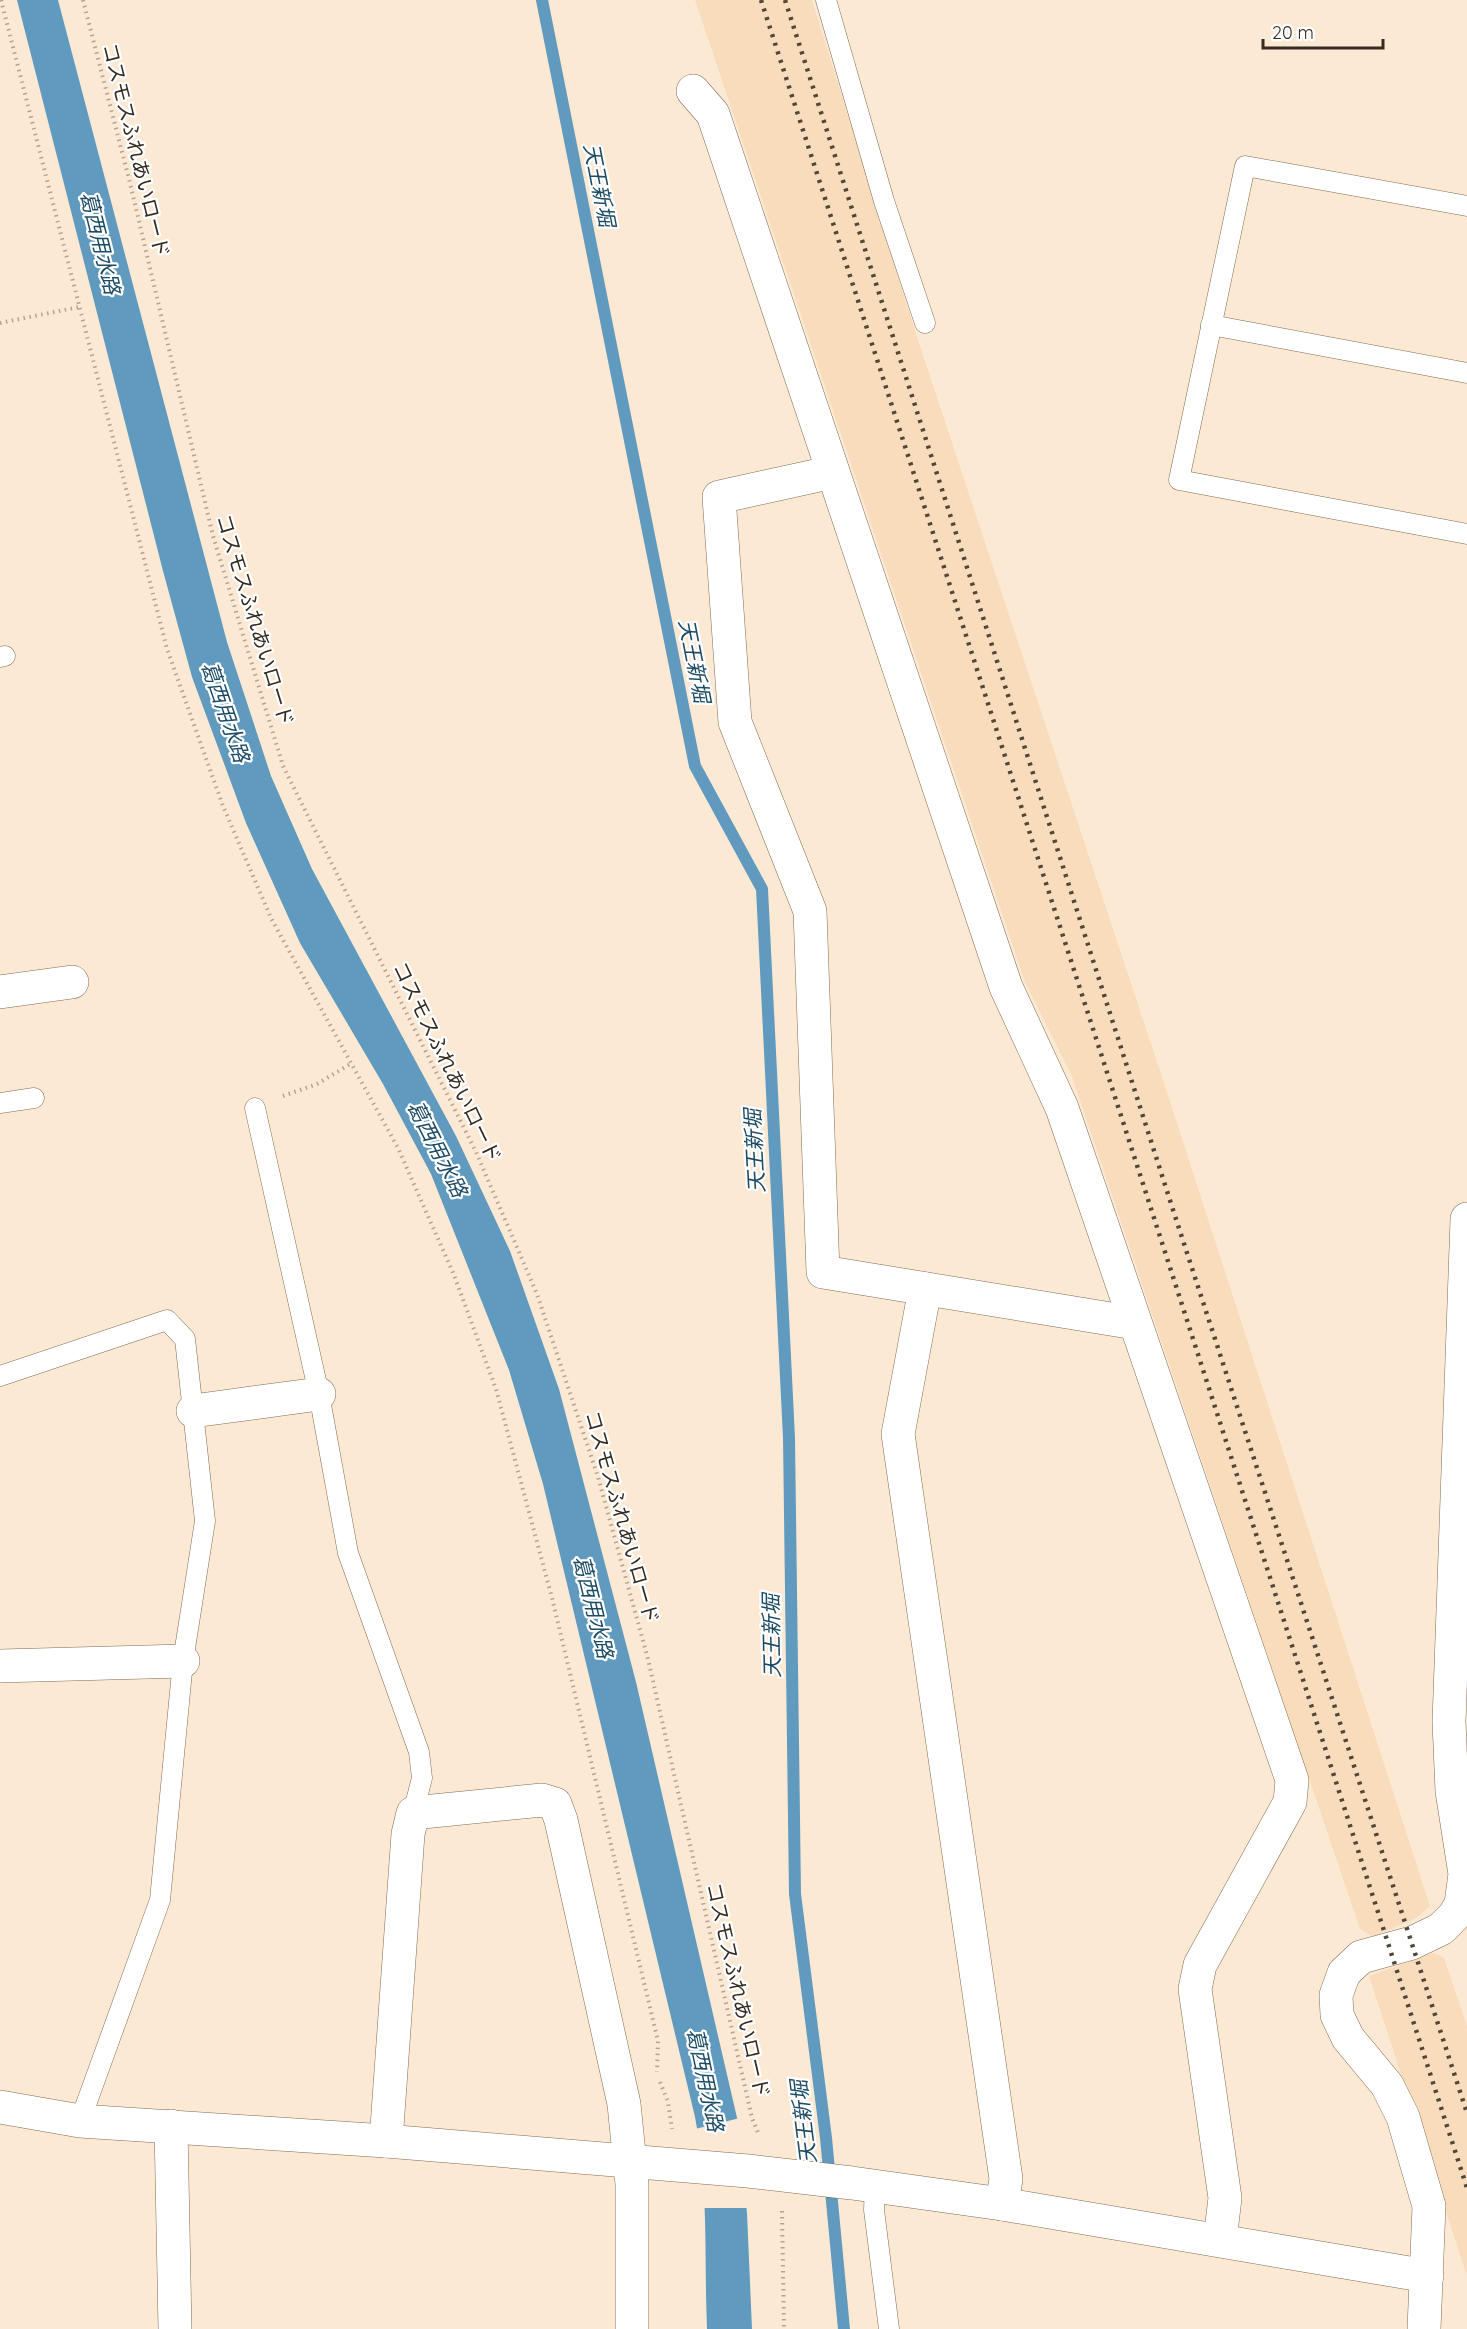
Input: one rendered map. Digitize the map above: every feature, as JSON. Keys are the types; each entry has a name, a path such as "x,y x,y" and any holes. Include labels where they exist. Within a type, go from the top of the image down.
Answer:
{"street":[{"path":"693,91 713,114 1006,987 1062,1108 1292,1780 1290,1802 1200,1965 1195,1989 1225,2198 1220,2240"},
{"path":"833,472 719,497 735,722 810,911 823,1272 1135,1323"},
{"path":"0,992 72,982"},
{"path":"1424,2329 1430,2206 1403,2117 1387,2085 1348,2038 1337,2015 1336,1995 1344,1973 1361,1958 1412,1943 1441,1929 1461,1929 1461,1904 1465,1874 1452,1791 1449,1722 1467,1219"},
{"path":"925,1289 898,1434 1006,2179 1002,2204"},
{"path":"193,1411 319,1394"},
{"path":"0,1666 183,1661"},
{"path":"386,2141 408,1833 413,1813 542,1800 555,1804 561,1820 624,2104 631,2160 632,2329"},
{"path":"0,2107 80,2121 631,2160 864,2184 1002,2204 1427,2276"},
{"path":"171,2126 175,2329"}],"lane":[{"path":"826,0 884,201 925,323"},
{"path":"1467,206 1245,166 1179,480 1467,534"},
{"path":"1211,324 1467,373"},
{"path":"0,1103 34,1098"},
{"path":"255,1108 319,1394 348,1553 420,1752 422,1778 413,1813"},
{"path":"0,1376 167,1320 185,1339 205,1521 183,1661 160,1900 80,2121"},
{"path":"864,2184 874,2210 889,2329"}],"path":[{"path":"1,0 168,649 223,806 271,918 320,1011 352,1063 398,1148 440,1243 496,1389 552,1598 658,2041 657,2076 668,2102 673,2136"},
{"name":"コスモスふれあいロード","path":"83,0 130,183 213,536 283,766 476,1152 537,1294 598,1477 648,1659 752,2118 760,2137"},
{"path":"0,323 79,307"},
{"path":"317,1084 352,1063"},
{"path":"781,2207 784,2329"}],"shaded area":[{"path":"695,0 812,0 917,337 1165,1086 1430,1906 1416,1918 1373,1937 1360,1929 1071,1074 1025,982"},
{"path":"1434,1953 1444,1958 1467,2026 1467,2276 1369,1976"}],"water":[{"name":"葛西用水路","path":"17,0 58,0 227,642 271,776 312,869 456,1136 510,1251 559,1389 636,1682 738,2122 747,2213 752,2329 707,2329 704,2196 695,2117 543,1484 509,1370 431,1174 383,1084 300,943 246,823 192,677"}],"pier":[{"path":"740,2118 749,2208 702,2208 695,2129"}],"waterway":[{"name":"天王新堀","path":"542,0 695,766 762,889 789,1438 795,1894 826,2138 844,2329"}],"railway":[{"path":"761,0 1467,2188"},
{"path":"785,0 1175,1216 1467,2113"}]}
